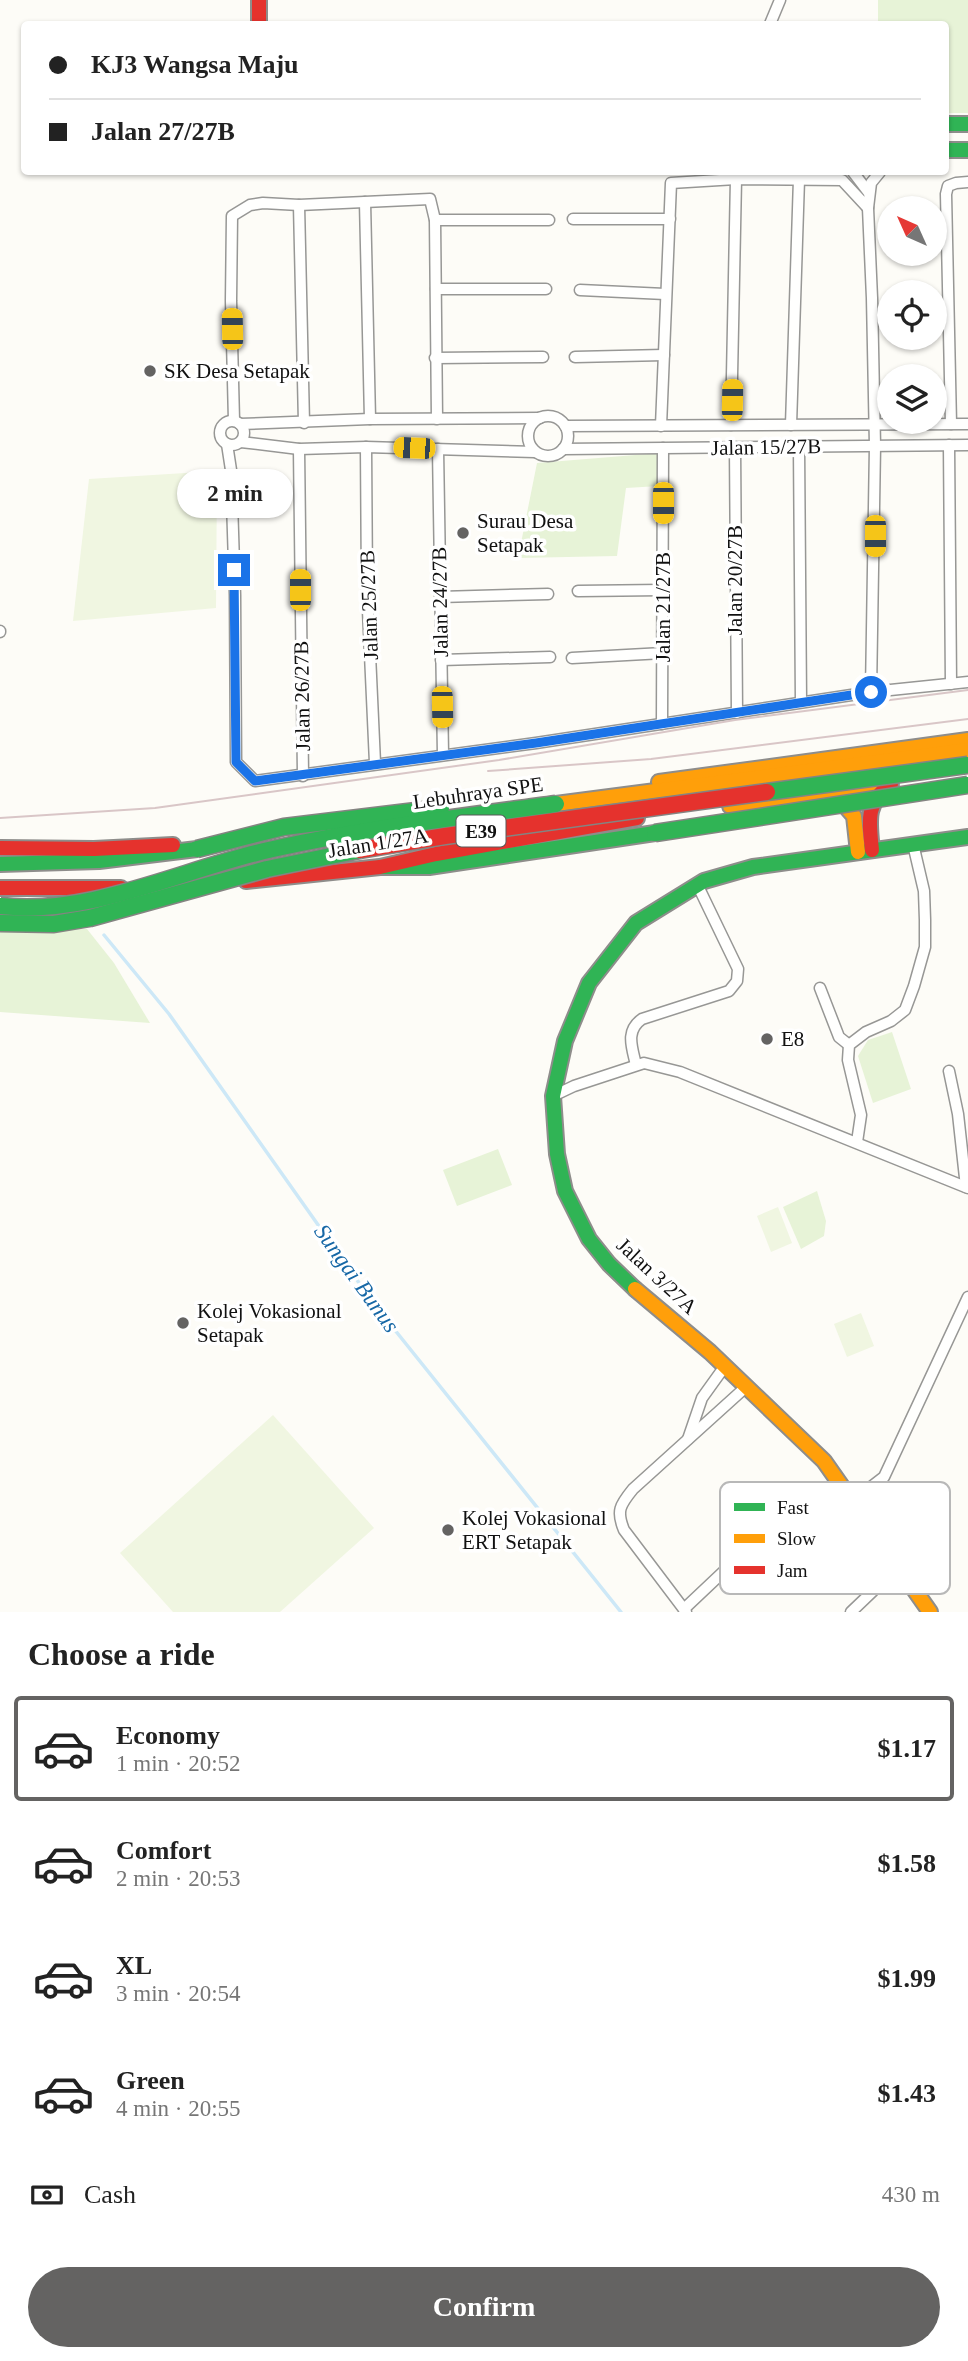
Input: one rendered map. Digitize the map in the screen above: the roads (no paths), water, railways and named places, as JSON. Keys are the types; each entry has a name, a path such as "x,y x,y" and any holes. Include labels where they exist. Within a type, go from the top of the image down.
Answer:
{"main road":[{"path":"259,0 260,21"},
{"path":"949,124 968,124"},
{"path":"949,150 968,150"},
{"name":"Jalan 1/27A","path":"0,848 94,849 194,845 417,818 768,766 968,740"},
{"name":"Lebuhraya SPE","path":"0,906 25,909 84,901 271,849 388,827 968,750"},
{"name":"Lebuhraya SPE","path":"0,923 54,923 90,918 322,856 445,836 968,765"},
{"name":"Jalan 1/27A","path":"0,888 128,887 234,882 380,867 436,854 649,816 968,773"},
{"path":"865,851 871,805 875,796 891,784"},
{"path":"380,867 429,867 968,785"},
{"path":"820,794 838,798 846,804 854,816 865,851"},
{"name":"E39","path":"0,864 82,863 142,858 197,849 284,827 320,822 449,807 556,804"},
{"name":"Jalan 3/27A","path":"839,1482 824,1461 747,1386 629,1283 589,1239 565,1191 555,1132 554,1096 565,1041 589,983 636,923 697,884 753,867 968,837"},
{"name":"Jalan 3/27A","path":"918,1594 930,1612"}],"street":[{"path":"771,21 780,0"},
{"path":"855,175 869,193"},
{"path":"871,692 875,446 868,208 871,183 878,175"},
{"path":"661,426 671,183 736,179 842,180 868,208"},
{"path":"731,425 736,179"},
{"path":"791,425 799,179"},
{"path":"951,424 946,194 948,186 968,182"},
{"path":"438,419 435,220 430,199 299,205 263,203 250,205 232,216 234,420 244,433 234,444 230,470 235,595 236,762 255,781 871,692 968,682"},
{"path":"365,201 370,419"},
{"path":"299,205 304,423"},
{"path":"573,219 670,219"},
{"path":"435,220 549,220"},
{"path":"436,289 546,289"},
{"path":"580,290 665,293"},
{"path":"575,357 664,355"},
{"path":"435,358 543,357"},
{"path":"551,416 565,426 568,438 564,449 547,457 536,453 438,449 299,449 234,444 222,439 220,433 223,426 234,420 304,423 370,419 551,416"},
{"path":"536,453 531,447 528,434 530,427 540,418"},
{"name":"Jalan 15/27B","path":"565,426 968,424"},
{"path":"948,445 951,684"},
{"name":"Jalan 15/27B","path":"564,449 968,445"},
{"path":"799,446 802,702"},
{"name":"Jalan 25/27B","path":"366,447 367,589 375,763"},
{"name":"Jalan 20/27B","path":"735,447 737,713"},
{"name":"Jalan 21/27B","path":"662,724 663,448"},
{"name":"Jalan 26/27B","path":"299,449 303,776"},
{"name":"Jalan 24/27B","path":"438,449 443,755"},
{"path":"578,591 663,590"},
{"path":"440,597 548,594"},
{"path":"572,658 663,653"},
{"path":"441,660 550,657"},
{"path":"856,1142 861,1115 848,1059 849,1045 905,1010 925,947 924,891 914,844"},
{"path":"636,1065 630,1037 633,1025 642,1019 729,991 737,981 738,969 697,884"},
{"path":"820,988 839,1037 849,1045"},
{"path":"554,1096 574,1086 644,1063 680,1072 967,1188 958,1114 949,1071"},
{"path":"878,1482 884,1477 968,1297"},
{"path":"686,1443 702,1398 725,1366"},
{"path":"720,1576 685,1610 624,1530 619,1518 621,1503 747,1386"},
{"path":"851,1612 870,1594"}],"waterway":[{"name":"Sungai Bunus","path":"104,935 169,1014 374,1304 621,1612"}],"tram line":[{"path":"0,818 155,808 499,760 735,720 968,690"},
{"path":"488,771 651,759 968,719"}],"place":[{"name":"SK Desa Setapak","path":"150,371"},
{"name":"Surau Desa Setapak","path":"463,533"},
{"name":"E8","path":"767,1039"},
{"name":"Kolej Vokasional Setapak","path":"183,1323"},
{"name":"Kolej Vokasional ERT Setapak","path":"448,1530"}]}
